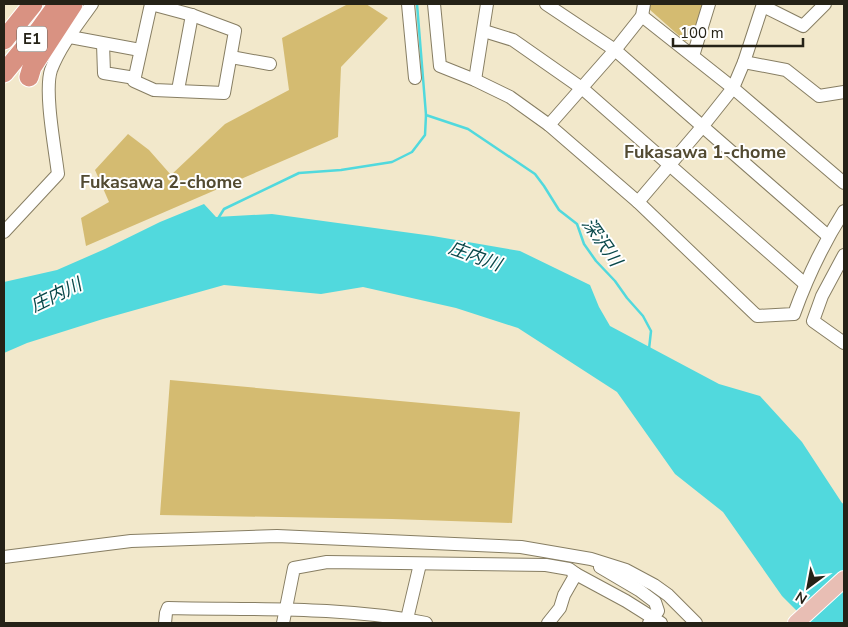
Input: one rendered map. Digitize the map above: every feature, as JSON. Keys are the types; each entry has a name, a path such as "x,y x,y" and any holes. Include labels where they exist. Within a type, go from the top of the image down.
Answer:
{"highway":[{"path":"4,22 21,4"},
{"name":"E1","path":"4,40 32,4"},
{"name":"E1","path":"4,73 58,4"},
{"path":"29,77 32,67 73,4"}],"main road":[{"path":"796,623 844,578"}],"street":[{"path":"4,232 58,174 48,91 50,71 92,4"},
{"path":"151,4 192,15 235,31 224,93 154,90 134,81 151,4"},
{"path":"408,4 415,78"},
{"path":"434,4 440,66 510,97 549,125 638,202 757,316 794,314 805,284 828,236 844,211"},
{"path":"475,80 487,4"},
{"path":"546,4 615,50 828,236"},
{"path":"693,56 709,4"},
{"path":"638,202 733,88 744,62 763,5 803,26 825,4"},
{"path":"549,125 583,89 615,50 643,10 693,56 844,183"},
{"path":"178,90 192,15"},
{"path":"484,31 513,40 583,89 805,284"},
{"path":"70,37 140,50"},
{"path":"103,44 104,73 135,78"},
{"path":"231,57 270,64"},
{"path":"744,62 786,70 819,96 844,92"},
{"path":"844,255 822,296 813,321 844,343"},
{"path":"4,557 130,541 277,536 521,547 591,559 626,570 654,584 696,623"},
{"path":"285,617 294,568 327,562 546,565 569,569 655,621 658,611 655,602 639,590 599,567 591,559"},
{"path":"406,621 420,564"},
{"path":"548,623 560,608 564,595 576,574"},
{"path":"165,623 168,608 285,617 426,623"}],"shaded area":[{"path":"348,4 366,4 388,18 341,67 338,137 86,246 81,218 109,202 95,170 128,134 149,150 171,175 225,124 289,90 282,38"},
{"path":"650,4 703,4 691,39 685,41 649,9"},
{"path":"170,380 520,412 512,523 160,515"}],"water":[{"name":"庄内川","path":"204,204 216,217 272,214 433,236 520,251 590,285 599,307 610,326 719,384 760,396 802,442 844,504 844,623 803,623 796,610 782,596 723,512 675,474 617,392 518,328 456,308 363,287 321,294 224,285 103,319 27,343 4,353 4,282 57,270 160,222"}],"waterway":[{"name":"深沢川","path":"417,4 426,115 468,129 535,174 559,210 577,224 584,244 596,261 643,316 651,331 649,349"},
{"name":"深沢川","path":"219,217 224,209 299,173 341,170 392,162 412,152 425,135 426,115"}],"district":[{"name":"Fukasawa 1-chome","path":"705,152"},
{"name":"Fukasawa 2-chome","path":"161,182"}]}
